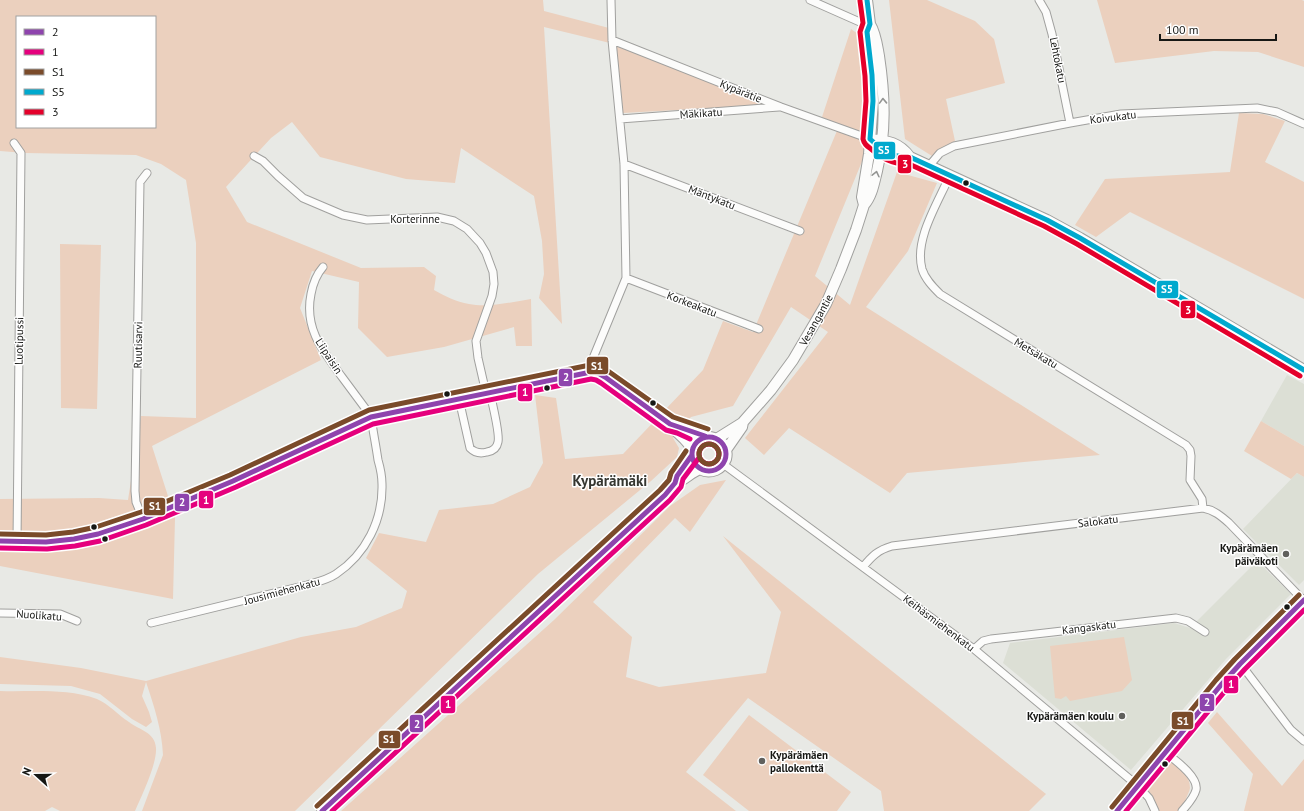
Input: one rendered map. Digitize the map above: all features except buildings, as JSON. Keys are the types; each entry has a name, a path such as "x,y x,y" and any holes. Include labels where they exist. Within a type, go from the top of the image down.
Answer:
{"street":[{"path":"591,372 591,363 626,278 624,164 612,40 610,0"},
{"path":"810,0 862,23 870,24"},
{"name":"Vesangantie","path":"864,205 862,197 869,154 873,100 868,32 870,24 867,0"},
{"name":"Lehtokatu","path":"1039,0 1046,12 1052,34 1070,123"},
{"name":"Vesangantie","path":"726,450 744,422 771,390 793,360 826,304 856,230 864,205 869,199 875,180 882,144 884,98 881,69 874,31 870,24"},
{"name":"Kypärätie","path":"612,40 781,107 882,144 891,142 905,150 910,157 1046,220 1080,238 1304,370"},
{"name":"Mäkikatu","path":"620,119 781,107"},
{"name":"Koivukatu","path":"929,166 940,153 954,146 1121,114 1257,108 1277,112 1304,124"},
{"name":"Luotipussi","path":"14,143 21,153 17,542"},
{"name":"Korterinne","path":"254,156 263,161 303,198 344,215 367,220 437,217 454,221 467,229 480,243 486,253 493,272 494,284 492,296 476,341 498,438 496,447 492,451 477,453 470,448 459,399"},
{"name":"Mäntykatu","path":"624,164 800,231"},
{"name":"Ruutisarvi","path":"143,519 136,502 135,491 140,182 147,173"},
{"name":"Metsäkatu","path":"950,176 927,226 922,241 920,254 922,270 929,282 940,294 1186,445 1190,450 1191,456 1190,480 1202,500 1203,508"},
{"name":"Liipaisin","path":"323,267 316,275 309,302 309,317 311,326 319,343 371,418"},
{"name":"Korkeakatu","path":"626,278 758,330"},
{"path":"0,541 46,542 74,539 98,534 143,519 240,478 371,418 591,372 598,373 605,377 670,424 673,429 688,442 694,462 701,469"},
{"name":"Jousimiehenkatu","path":"151,624 307,585 334,575 354,559 362,550 373,530 378,518 382,496 382,482 371,418"},
{"name":"Vesangantie","path":"718,438 744,422"},
{"path":"322,811 651,508 675,484 681,482 694,471 701,469 711,471 720,468 726,457 726,450 725,445 718,438 697,435 676,424 670,424"},
{"path":"675,484 677,476 692,453 695,443 706,436"},
{"name":"Keihäsmiehenkatu","path":"723,464 974,649 1138,786 1149,798 1155,811"},
{"path":"1117,811 1221,685 1304,600 1225,520 1210,509 1203,508"},
{"name":"Salokatu","path":"863,567 876,553 882,549 892,546 1203,508"},
{"name":"Nuolikatu","path":"0,613 60,614 77,622"},
{"name":"Kangaskatu","path":"974,649 983,642 991,639 1176,618 1188,621 1204,632"},
{"path":"1240,664 1291,730 1304,741"},
{"path":"1166,753 1190,774 1196,783 1196,790 1193,798 1182,811"}],"shaded area":[{"path":"0,0 543,0 544,11 609,28 610,43 544,27 562,324 539,298 544,274 542,241 534,196 461,148 455,183 406,179 320,157 292,122 271,138 226,187 247,222 361,268 424,267 436,276 434,290 446,297 469,304 492,305 531,299 532,346 516,346 514,327 444,347 387,357 358,328 359,282 312,271 300,308 321,360 152,446 175,518 173,599 0,566 0,499 99,498 128,500 141,416 196,418 196,243 186,180 161,164 136,155 25,153 0,151"},
{"path":"889,0 927,0 975,21 994,39 1005,83 946,99 955,141 940,149 932,156 905,139"},
{"path":"1097,0 1302,0 1304,1 1304,67 1258,52 1214,51 1115,63"},
{"path":"851,29 861,36 869,113 863,159 815,276 850,305 897,172 937,183 908,251 866,307 1100,455 907,473 890,493 789,428 764,455 745,438 828,332 791,307 733,406 691,417 673,438 679,448 677,457 651,481 538,574 295,811 142,811 163,755 155,709 146,682 142,696 152,722 146,727 132,719 100,694 71,686 0,684 0,657 81,668 146,681 301,637 356,627 402,608 407,591 366,558 379,533 426,542 439,510 493,504 530,487 543,463 535,395 556,398 565,459 623,454 703,370 723,321 753,332 839,126 822,117"},
{"path":"616,46 768,105 623,113"},
{"path":"1239,113 1263,114 1285,121 1265,162 1304,182 1304,299 1130,212 1096,237 1075,225 1105,179 1230,172"},
{"path":"60,244 101,245 97,409 61,408"},
{"path":"1287,375 1304,384 1304,446 1261,421"},
{"path":"1261,421 1304,446 1304,477 1297,473 1291,479 1244,451"},
{"name":"Kypärämäen päiväkoti","path":"1297,473 1304,477 1304,580 1299,585 1243,529"},
{"path":"726,480 690,532 675,518 593,602 632,637 626,677 659,687 766,673 781,612 723,536 1046,794 1029,811 884,811 881,791 748,698 686,772 736,811 341,811 554,620 670,506 700,485"},
{"name":"Kypärämäen koulu","path":"1257,561 1291,594 1226,659 1131,770 1003,663 1010,643 1174,623 1190,628"},
{"path":"1124,637 1132,680 1122,691 1070,701 1066,696 1061,699 1055,698 1050,646"},
{"path":"0,691 49,691 73,693 97,699 133,725 150,735 155,743 156,755 148,780 135,811 60,811 52,807 45,811 0,811"},
{"path":"1217,712 1282,786 1304,759 1304,811 1244,811 1253,774 1208,723"},
{"name":"Kypärämäen pallokenttä","path":"749,715 851,792 837,811 749,811 703,775"},
{"path":"1172,761 1188,779 1190,788 1185,804 1179,811 1158,811 1148,789"}],"transit line":[{"name":"S5","path":"867,0 870,24 867,32 872,75 873,101 870,139 874,143 893,155 910,157 1047,220 1304,370"},
{"name":"3","path":"860,1 863,23 860,32 866,101 863,139 867,146 888,160 909,164 1044,226 1300,376"},
{"name":"S1","path":"0,534 46,535 73,532 96,527 141,512 230,475 369,410 590,365 600,366 608,371 673,417 708,429"},
{"name":"2","path":"0,541 46,542 74,539 98,534 143,519 233,481 371,417 591,372 598,373 605,377 670,424 705,436"},
{"name":"1","path":"0,548 47,549 75,546 100,541 146,525 236,487 373,424 591,379 601,383 666,430 690,439"},
{"name":"2","path":"706,437 712,437 716,438 723,444 726,454 725,461 719,468 712,471 706,471 702,470 695,464 692,457 692,451 693,447 699,440 706,437"},
{"name":"1","path":"709,444 716,447 719,454 716,461 709,464 702,461 699,454 702,447 709,444"},
{"name":"S1","path":"709,444 716,447 719,454 716,461 709,464 702,461 699,454 702,447 709,444"},
{"name":"S1","path":"317,806 660,490 669,480 671,473 686,451"},
{"name":"2","path":"322,811 665,495 675,483 677,476 692,455"},
{"name":"1","path":"332,811 670,500 681,487 683,479 698,459"},
{"name":"S1","path":"1112,807 1216,680 1299,595"},
{"name":"2","path":"1117,811 1221,685 1304,600"},
{"name":"1","path":"1126,811 1226,690 1304,610"}],"place":[{"name":"Kypärämäen päiväkoti","path":"1286,554"},
{"name":"Kypärämäen koulu","path":"1122,716"},
{"name":"Kypärämäen pallokenttä","path":"762,761"}],"district":[{"name":"Kypärämäki","path":"610,480"}]}
